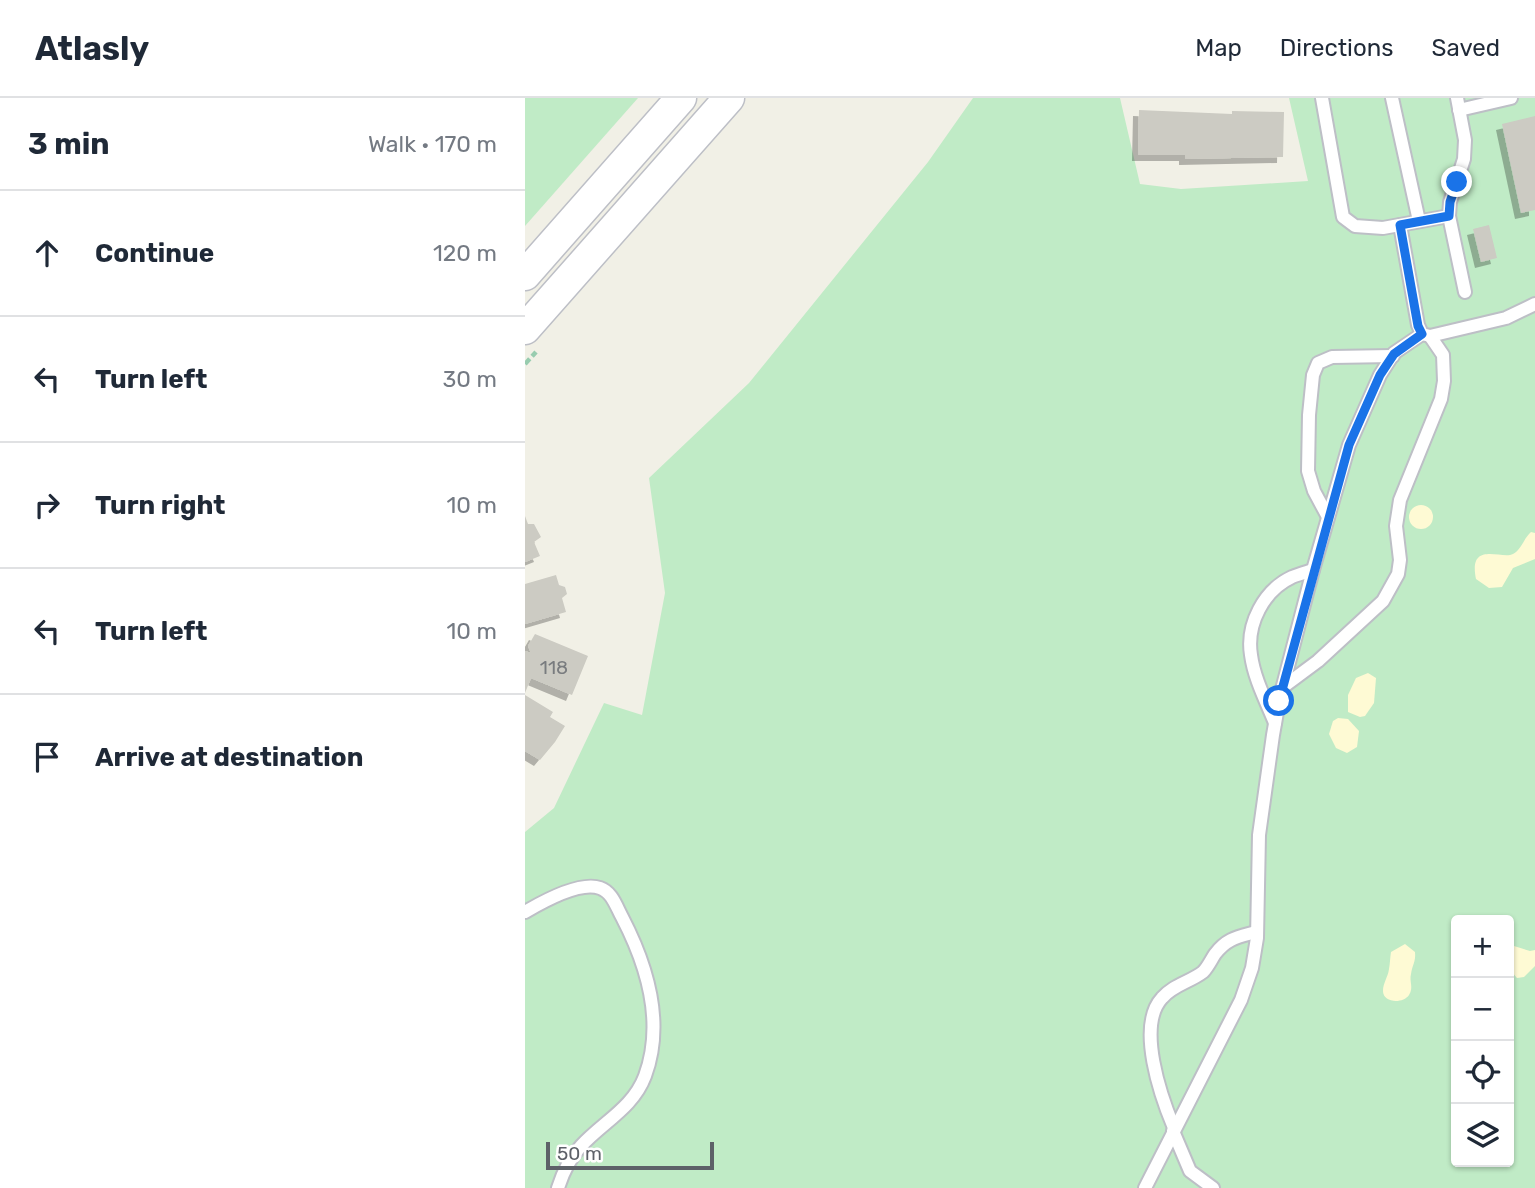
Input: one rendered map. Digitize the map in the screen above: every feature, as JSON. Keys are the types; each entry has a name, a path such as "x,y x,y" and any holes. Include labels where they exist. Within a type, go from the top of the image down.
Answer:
{"street":[{"path":"525,275 681,98"},
{"path":"525,329 729,98"}],"lane":[{"path":"1322,98 1343,217 1355,226 1383,228 1449,216"},
{"path":"1392,98 1419,221"},
{"path":"1465,292 1449,216 1450,202 1464,159 1465,140 1458,104 1511,98"},
{"path":"1283,687 1318,661 1383,601 1398,574 1400,559 1396,526 1400,500 1441,399 1444,381 1443,355 1418,326 1400,225"},
{"path":"1145,1188 1241,1000 1252,968 1257,932 1259,835 1275,724 1313,570 1349,445 1380,375 1393,356 1426,335 1506,318 1535,304"},
{"path":"1328,517 1314,491 1308,471 1313,375 1318,363 1332,357 1393,356"},
{"path":"1275,724 1250,652 1251,629 1260,606 1273,592 1291,577 1313,570"},
{"path":"525,912 579,887 601,888 610,895 644,963 654,1024 645,1075 635,1096 569,1160 558,1188"},
{"path":"1213,1188 1190,1171 1161,1097 1154,1067 1151,1035 1159,1001 1170,989 1205,970 1226,941 1257,932"}],"green space":[{"path":"525,98 638,98 525,226"},
{"path":"973,98 1120,98 1140,184 1181,189 1308,181 1289,98 1535,98 1535,1188 525,1188 525,832 554,808 604,703 642,715 665,593 649,478 749,383 928,162"}],"sand":[{"path":"1421,505 1430,508 1433,517 1430,526 1421,529 1412,526 1409,517 1412,508"},
{"path":"1531,532 1535,533 1535,559 1513,568 1502,587 1489,588 1476,579 1477,559 1487,554 1513,554"},
{"path":"1368,673 1376,678 1374,703 1365,716 1360,717 1348,712 1348,695 1356,678"},
{"path":"1338,718 1348,719 1359,731 1357,747 1347,753 1336,748 1329,734 1333,721"},
{"path":"1405,944 1415,952 1411,987 1406,998 1394,1001 1384,995 1384,985 1391,952"},
{"path":"1514,946 1535,950 1535,966 1524,977 1517,978 1514,975"}],"building":[{"path":"1139,110 1232,114 1232,111 1284,112 1283,157 1185,159 1185,155 1138,155"},
{"path":"1535,116 1535,210 1521,213 1502,124"},
{"path":"1489,225 1497,258 1481,262 1473,229"},
{"path":"525,516 528,524 534,524 541,537 534,542 540,556 525,562"},
{"path":"556,575 559,585 565,587 567,594 562,598 566,612 525,624 525,584"},
{"path":"535,634 588,656 572,695 531,678 525,693 525,651 531,653 528,646"},
{"path":"525,695 553,712 550,717 565,726 540,760 525,751"}],"route":[{"path":"1279,701 1349,445 1380,375 1394,354 1422,334 1418,326 1400,225 1449,216 1450,202 1457,182"}]}
